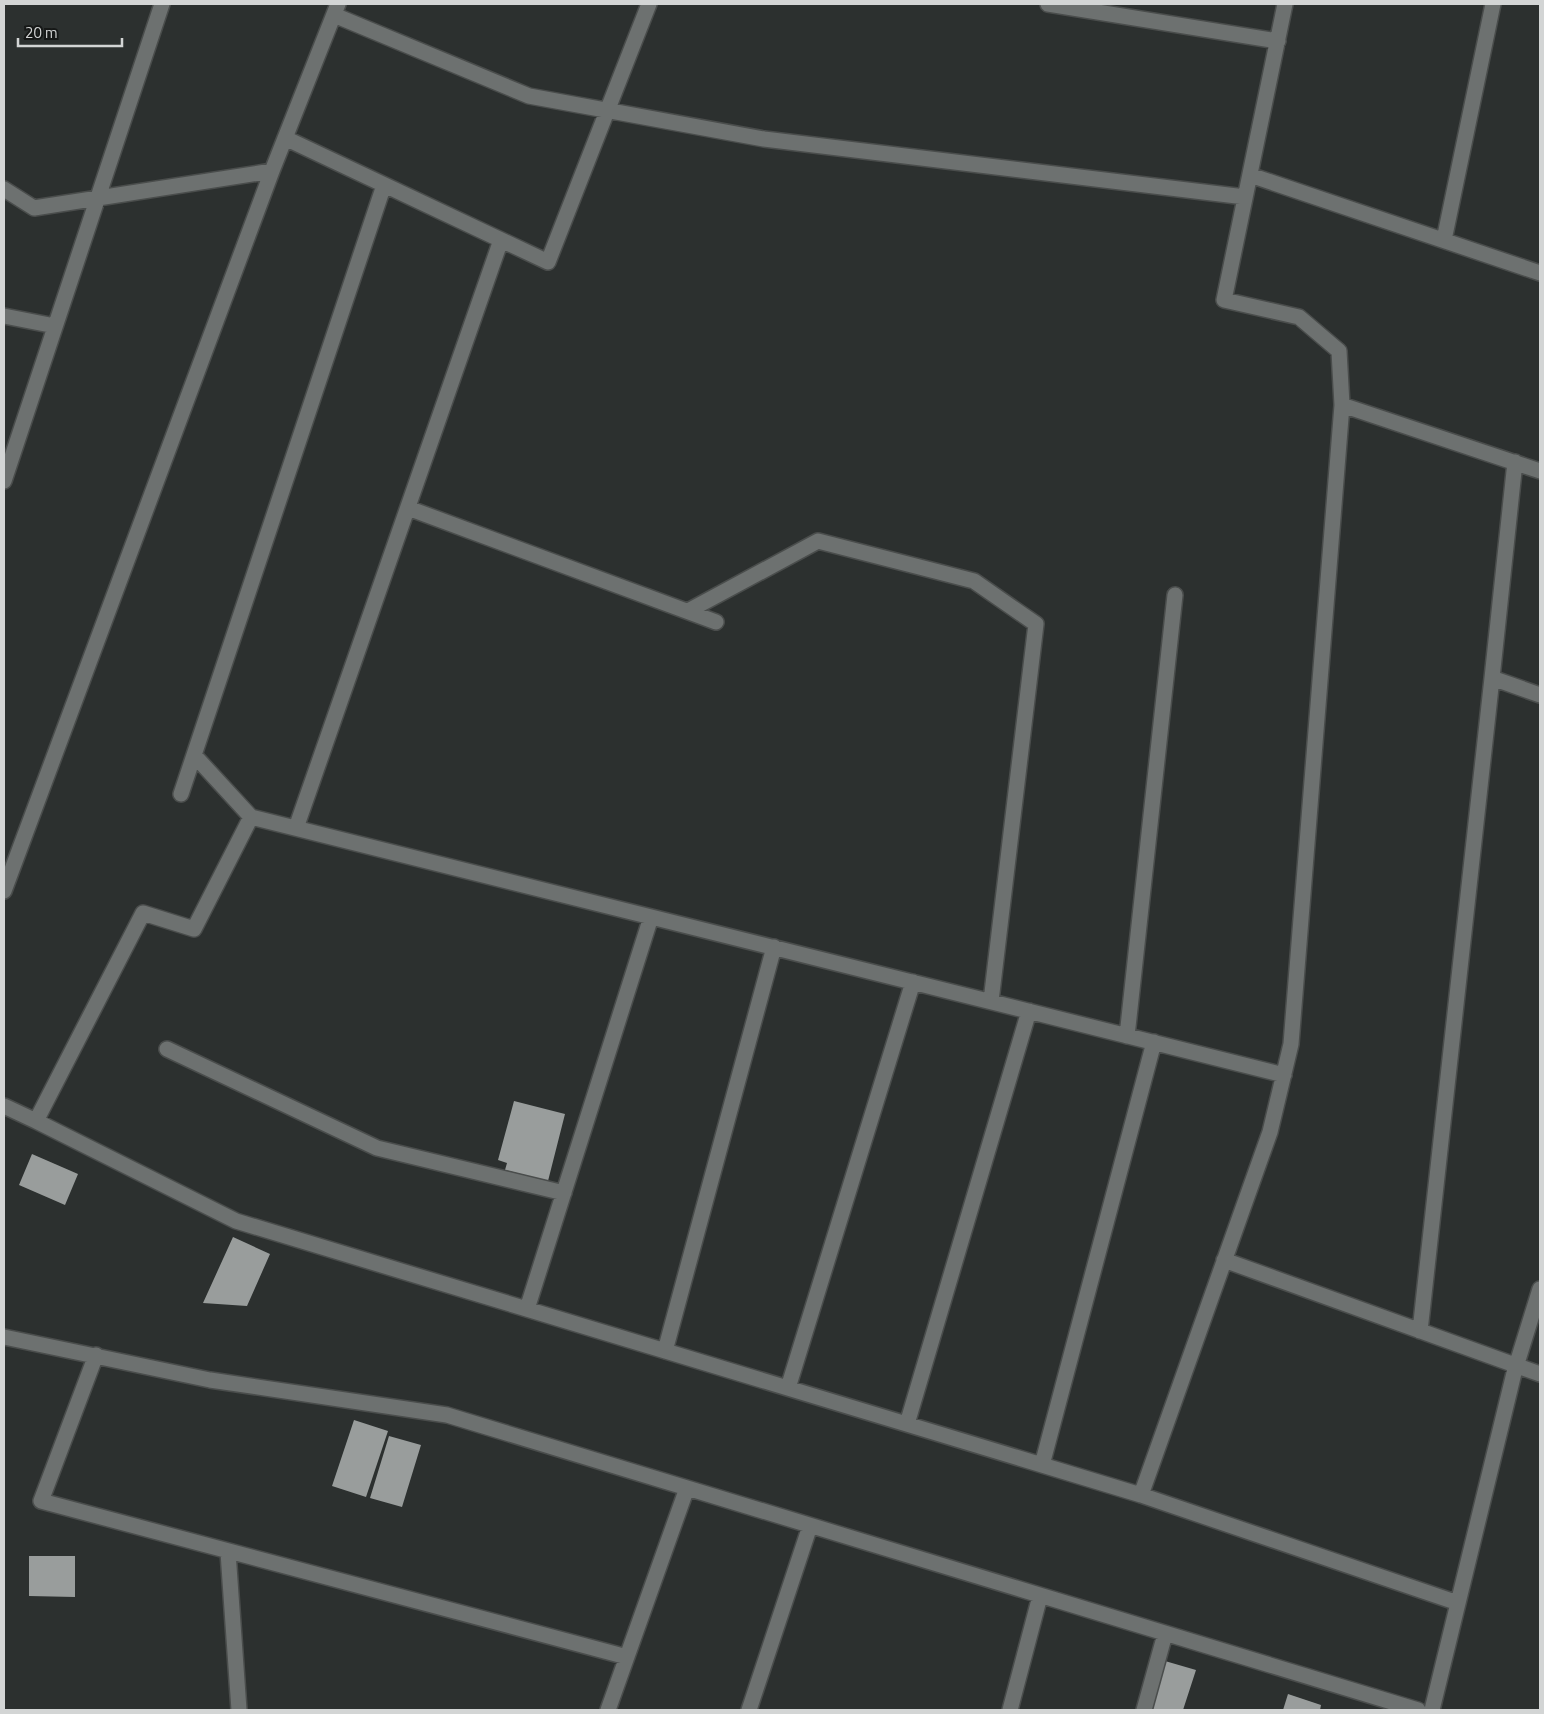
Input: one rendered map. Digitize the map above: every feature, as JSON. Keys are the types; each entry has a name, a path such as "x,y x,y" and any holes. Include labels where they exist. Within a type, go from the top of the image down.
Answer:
{"street":[{"path":"4,481 162,4"},
{"path":"285,138 548,262 649,4"},
{"path":"1048,4 1278,41"},
{"path":"1141,1495 1270,1132 1291,1044 1342,405 1339,351 1299,317 1224,300 1286,4"},
{"path":"1444,240 1493,4"},
{"path":"4,891 272,171 336,9 529,96 764,139 1245,197"},
{"path":"4,189 34,208 272,171"},
{"path":"1250,175 1540,273"},
{"path":"181,794 384,185"},
{"path":"296,828 501,240"},
{"path":"4,316 55,326"},
{"path":"1342,405 1540,471"},
{"path":"1420,1331 1514,462"},
{"path":"408,508 716,622"},
{"path":"688,611 818,541 974,581 1036,624 991,1001"},
{"path":"1127,1036 1175,595"},
{"path":"1492,678 1540,694"},
{"path":"194,755 251,817 1284,1075"},
{"path":"36,1121 143,913 194,929 251,817"},
{"path":"527,1309 651,917"},
{"path":"665,1351 774,947"},
{"path":"788,1388 913,982"},
{"path":"907,1424 1029,1011"},
{"path":"1042,1465 1154,1042"},
{"path":"167,1049 377,1148 564,1193"},
{"path":"4,1106 236,1222 1141,1495 1458,1603"},
{"path":"1224,1260 1540,1374"},
{"path":"1432,1710 1517,1365 1540,1289"},
{"path":"4,1337 210,1380 447,1415 1418,1710"},
{"path":"96,1355 41,1501 627,1657"},
{"path":"608,1710 687,1488"},
{"path":"749,1710 810,1526"},
{"path":"228,1552 239,1710"},
{"path":"1010,1710 1040,1596"},
{"path":"1144,1710 1164,1634"}],"building":[{"path":"514,1101 565,1114 548,1181 505,1170 507,1163 498,1160"},
{"path":"32,1154 78,1174 65,1205 19,1185"},
{"path":"233,1237 270,1254 247,1306 203,1303"},
{"path":"354,1420 388,1431 366,1497 332,1486"},
{"path":"389,1436 421,1445 402,1507 370,1498"},
{"path":"29,1556 75,1556 75,1597 29,1596"},
{"path":"1165,1661 1196,1670 1183,1710 1150,1710"},
{"path":"1288,1694 1321,1705 1320,1710 1283,1710"}]}
